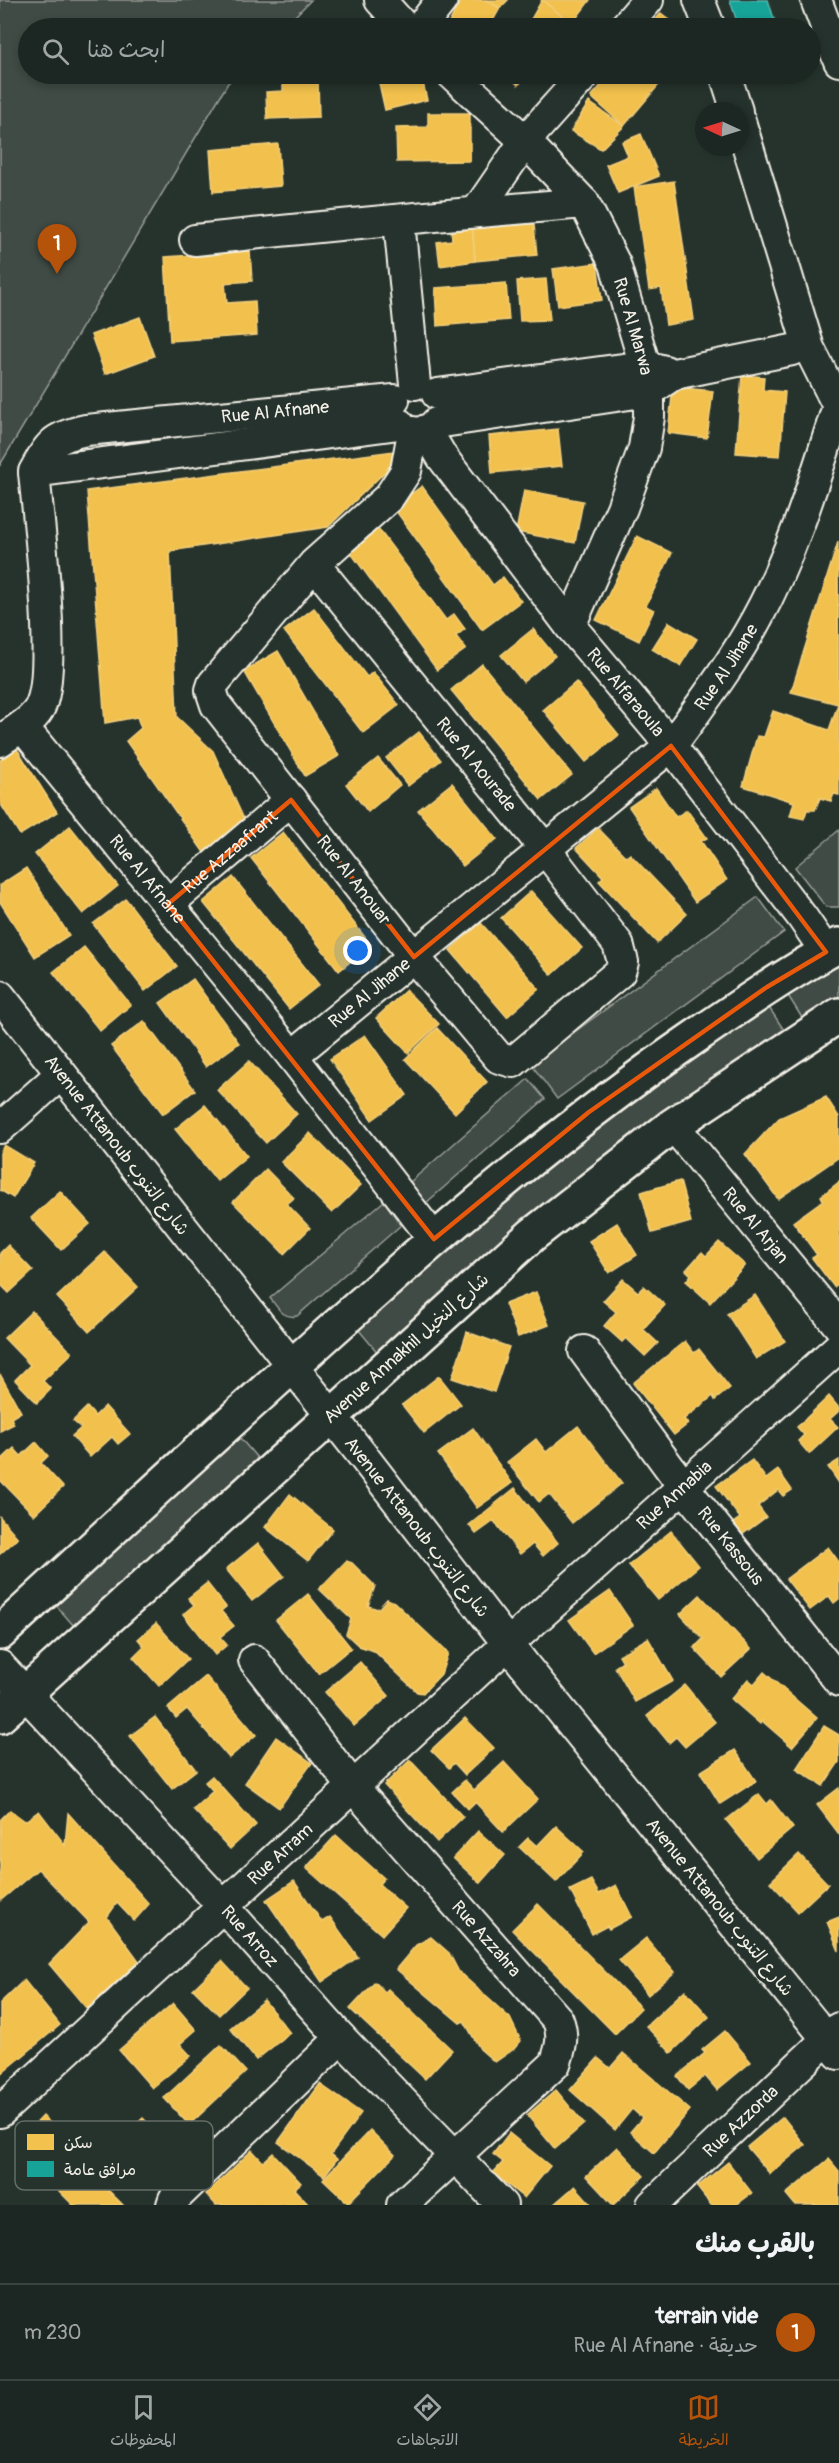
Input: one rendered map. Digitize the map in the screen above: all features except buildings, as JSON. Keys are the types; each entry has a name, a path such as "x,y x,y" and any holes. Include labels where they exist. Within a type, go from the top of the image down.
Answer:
{"main road":[{"path":"0,1633 434,1239 589,1112 767,987 832,949"},
{"name":"Avenue Annakhil شارع النخيل","path":"0,1716 532,1236 674,1125 839,1015"}],"street":[{"path":"380,0 396,18"},
{"path":"428,18 442,0"},
{"path":"633,18 648,0"},
{"path":"699,0 706,18"},
{"path":"816,0 839,61"},
{"name":"Rue Al Marwa","path":"463,84 525,141 584,203 615,264 647,379 649,417 641,456 622,508 570,626"},
{"path":"477,211 525,141 576,84"},
{"path":"728,84 734,102"},
{"name":"Rue Al Jihane","path":"292,1056 672,746 756,619 797,529 838,406 808,348 749,152"},
{"path":"195,240 399,221 477,211 584,203"},
{"path":"314,564 389,497 406,471 417,413 399,221"},
{"name":"Rue Al Afnane","path":"434,1239 292,1056 168,904 11,733 34,716 41,704 48,657 34,472 647,379 792,350"},
{"name":"Rue Alfaraoula","path":"417,413 442,457 570,626 672,746 802,917 832,949"},
{"name":"Rue Al Anouar","path":"314,564 213,684 212,696 216,705 414,957 499,1058 513,1062"},
{"name":"Rue Al Aourade","path":"314,564 545,849 618,944 623,962 620,972 513,1062"},
{"name":"Rue Azzaafrant","path":"168,904 291,801"},
{"name":"Avenue Attanoub شارع التنوب","path":"0,996 643,1813 835,2040"},
{"path":"0,1128 61,1074"},
{"name":"Rue Al Arjan","path":"674,1125 839,1326"},
{"name":"Rue Annabia","path":"508,1644 839,1347"},
{"name":"Rue Kassous","path":"584,1351 683,1486 839,1681"},
{"name":"Rue Arram","path":"0,2112 222,1905 354,1788 508,1644"},
{"name":"Rue Azzahra","path":"254,1660 354,1788 558,2020 561,2028 561,2048 555,2064 402,2205"},
{"name":"Rue Arroz","path":"0,1666 222,1905 341,2038 502,2205"},
{"path":"213,2161 341,2038"},
{"name":"Rue Azzorda","path":"662,2202 835,2040"},
{"path":"172,2205 174,2199 183,2190"}],"highlighted area":[{"path":"671,746 826,952 767,987 589,1112 434,1239 168,904 291,800 414,957"}],"shaded area":[{"path":"0,0 311,0 293,18 18,18 18,84 227,84 0,465"},
{"path":"839,830 839,907 826,907 795,867"},
{"path":"758,897 784,932 557,1099 531,1064"},
{"path":"839,963 839,1000 804,1021 787,994"},
{"path":"768,1006 786,1033 677,1104 573,1182 523,1223 378,1353 358,1329 508,1196 626,1104"},
{"path":"528,1079 545,1099 426,1203 409,1183"},
{"path":"384,1201 401,1225 297,1316 288,1316 281,1312 270,1298"},
{"path":"240,1438 259,1460 74,1626 55,1604"}],"place":[{"name":"terrain vide","path":"57,274"}]}
